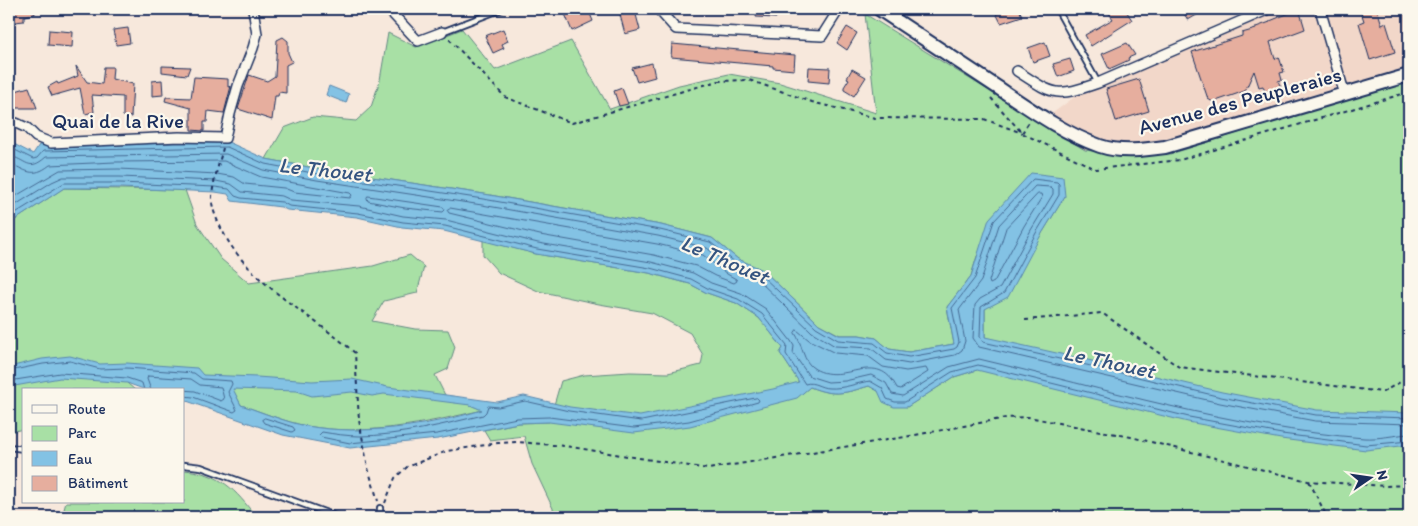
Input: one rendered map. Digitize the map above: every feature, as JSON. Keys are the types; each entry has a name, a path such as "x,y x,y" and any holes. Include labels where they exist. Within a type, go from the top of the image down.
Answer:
{"street":[{"path":"225,138 233,105 255,41 253,9"},
{"path":"388,9 418,41 442,32"},
{"path":"658,9 676,29 822,36 839,9"},
{"name":"Avenue des Peupleraies","path":"879,9 1035,112 1074,134 1101,146 1139,150 1165,147 1409,75"},
{"path":"1017,71 1046,90 1058,93 1079,90 1269,9"},
{"path":"1320,9 1345,95"},
{"name":"Quai de la Rive","path":"16,123 27,128 36,137 51,143 179,137 225,138"}],"lane":[{"path":"442,32 502,9"},
{"path":"1057,9 1098,83"},
{"path":"9,447 22,449"},
{"path":"185,465 201,467 338,517"},
{"path":"380,508 380,517"}],"path":[{"path":"442,32 505,97 572,123 718,81 749,80 812,102 875,118 984,119 1022,132"},
{"path":"225,138 211,198 216,218 238,257 256,276 355,353 359,420 363,445 380,508 384,505 395,478 407,466 447,451 518,442 565,446 708,469 905,437 1006,418 1028,417 1131,437 1308,481 1409,485"},
{"path":"1025,320 1102,313 1179,367 1383,392 1409,377"},
{"path":"1308,481 1327,517"}],"shaded area":[{"path":"1281,9 1409,9 1409,80 1170,154 1124,155 1085,150 1041,122 1081,92"}],"green space":[{"path":"865,14 1085,150 1124,155 1170,154 1409,80 1409,517 557,517 532,464 524,436 490,440 484,430 518,423 549,422 561,381 584,375 630,372 668,373 701,365 703,355 690,333 652,313 538,291 499,273 483,255 483,240 536,254 649,273 690,284 707,293 736,303 759,318 783,348 780,353 798,380 797,397 810,387 826,392 840,393 869,386 907,407 954,377 977,370 985,337 985,309 1041,235 1065,196 977,256 971,276 947,307 954,344 909,352 889,349 876,338 859,335 840,335 819,324 763,270 738,259 712,238 661,225 266,159 284,128 313,117 356,121 371,107 380,80 388,33 416,47 462,29 495,70 571,41 610,109 679,85 729,74 780,83 876,113"},
{"path":"64,188 185,190 197,224 221,259 249,283 373,266 410,255 424,267 417,293 384,301 372,321 415,329 448,330 455,347 448,369 435,375 445,395 483,410 396,427 352,430 329,429 290,422 241,405 232,389 127,383 133,388 22,388 22,429 9,432 9,224"},
{"path":"185,470 207,475 226,484 241,498 256,517 62,517 65,504 185,504"}],"water":[{"path":"329,86 349,94 346,103 326,95"},
{"name":"Le Thouet","path":"228,142 266,159 661,225 712,238 738,259 763,270 819,324 839,335 859,335 876,338 889,349 909,352 954,344 947,307 971,276 989,219 1031,173 1063,177 1065,196 1041,235 1008,297 985,309 985,337 1222,392 1317,410 1409,413 1409,445 1366,450 1281,439 1188,422 977,370 954,377 907,407 894,407 883,402 878,391 869,386 840,393 826,392 810,387 797,398 690,426 634,433 549,422 518,423 438,439 350,448 283,435 185,400 185,388 141,388 127,383 60,378 9,387 9,367 42,359 70,356 100,364 127,363 197,368 203,375 312,381 352,379 388,387 497,402 524,396 570,407 640,416 799,382 780,353 783,348 759,318 736,303 707,293 690,284 649,273 536,254 444,231 402,227 357,217 287,210 281,207 232,201 228,194 215,192 120,188 64,188 9,224 9,148 12,143 33,154 39,145","holes":["233,389 297,391 312,396 352,392 372,396 384,394 470,405 482,410 440,421 395,428 373,430 328,429 290,422 241,405"]}],"building":[{"path":"9,9 34,9 35,14 24,16 24,21 15,22 13,17 9,18"},
{"path":"576,9 588,9 593,21 572,31 565,14"},
{"path":"757,9 776,9 776,18 756,17"},
{"path":"994,9 1019,9 1022,16 1001,23"},
{"path":"1106,9 1125,9 1132,20 1091,46 1085,35 1113,19"},
{"path":"1181,9 1207,9 1188,20"},
{"path":"1299,9 1305,29 1270,42 1275,59 1279,57 1284,72 1280,73 1282,80 1278,81 1281,87 1265,92 1263,86 1259,87 1254,71 1245,91 1213,102 1208,99 1192,52 1242,36 1242,33 1256,29 1256,27"},
{"path":"1360,9 1377,9 1382,25 1386,23 1395,52 1370,60 1359,23 1364,21"},
{"path":"635,11 640,30 625,34 620,15"},
{"path":"847,27 857,33 847,50 837,43"},
{"path":"128,28 130,43 116,45 113,30"},
{"path":"503,29 508,41 502,44 504,48 493,53 485,36"},
{"path":"49,30 73,32 72,47 48,45"},
{"path":"283,37 288,41 288,53 292,62 286,65 286,93 279,92 278,96 275,96 272,120 238,109 249,75 267,81 275,76 277,40"},
{"path":"1045,42 1050,56 1033,62 1028,48"},
{"path":"1127,43 1135,55 1128,58 1129,60 1109,69 1102,54"},
{"path":"672,44 795,55 794,70 773,68 773,66 671,57"},
{"path":"1070,59 1074,71 1058,77 1053,64"},
{"path":"652,63 655,77 637,82 632,68"},
{"path":"76,66 87,82 102,84 104,67 113,67 112,79 133,84 131,117 123,116 123,97 92,95 94,112 85,114 80,88 52,96 48,87 57,82 58,84 78,76"},
{"path":"162,66 190,67 187,75 162,72"},
{"path":"809,67 830,68 829,83 808,81"},
{"path":"852,69 866,77 854,96 844,90"},
{"path":"194,77 228,79 228,87 231,86 224,113 208,111 207,122 204,122 204,131 191,130 191,108 165,101 166,97 191,98"},
{"path":"1139,79 1149,111 1116,121 1106,89"},
{"path":"162,80 163,95 152,96 152,81"},
{"path":"29,87 37,108 9,108 9,93"},
{"path":"622,88 628,104 619,106 614,91"}]}
